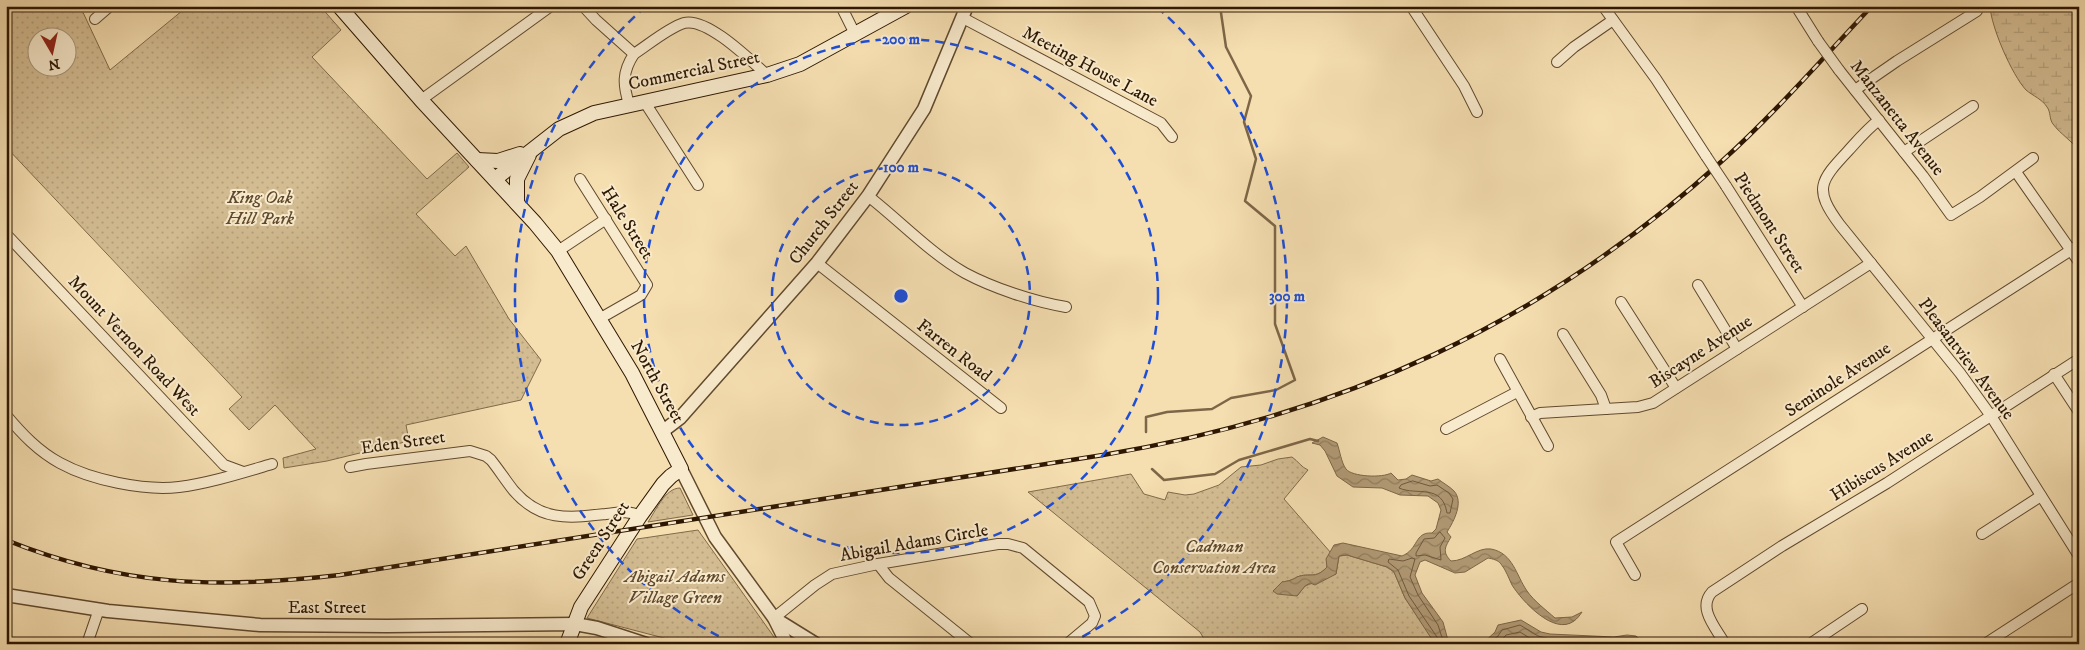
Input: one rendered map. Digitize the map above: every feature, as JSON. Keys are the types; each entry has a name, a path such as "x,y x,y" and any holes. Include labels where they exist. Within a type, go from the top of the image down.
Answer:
{"main road":[{"path":"339,6 421,100 494,177"},
{"name":"Commercial Street","path":"494,177 559,129 594,113 767,75 800,64 906,6"},
{"path":"477,160 498,161 530,152"},
{"path":"517,203 517,179 530,152"},
{"name":"North Street","path":"494,177 558,252 632,373 681,469"},
{"name":"Green Street","path":"567,644 581,607 640,516 663,484 681,469"}],"street":[{"path":"95,19 110,6"},
{"path":"421,100 551,6"},
{"path":"583,6 634,54"},
{"path":"841,6 855,34"},
{"path":"1411,6 1464,86 1477,112"},
{"name":"Piedmont Street","path":"1603,6 1656,78 1803,307"},
{"name":"Manzanetta Avenue","path":"1796,6 1839,70 1951,215 2016,172"},
{"path":"1855,90 1976,11"},
{"name":"Meeting House Lane","path":"965,12 1161,123 1172,137"},
{"name":"Church Street","path":"663,431 677,420 816,263 868,196 924,109 965,12"},
{"path":"1557,62 1574,47 1613,20"},
{"path":"629,104 623,86 624,75 634,54 682,24 692,22 715,33 767,75"},
{"path":"644,101 698,185"},
{"path":"1904,152 1973,106"},
{"name":"Pleasantview Avenue","path":"1879,120 1830,170 1823,188 1825,202 1832,214 1934,339 1991,416 2079,556"},
{"path":"2033,158 2016,172 2075,248 2079,262"},
{"name":"Hale Street","path":"580,179 647,285 641,295 599,319"},
{"path":"868,196 925,244 964,272 1010,293 1066,307"},
{"path":"558,252 606,219"},
{"name":"Mount Vernon Road West","path":"6,234 224,465 243,472"},
{"name":"Seminole Avenue","path":"1635,575 1616,542 2075,248"},
{"name":"Farren Road","path":"816,263 1001,408"},
{"name":"Biscayne Avenue","path":"1531,417 1540,413 1648,404 1871,263"},
{"path":"1698,285 1737,348"},
{"path":"1621,302 1676,388"},
{"path":"1562,334 1601,395 1606,409"},
{"path":"1500,359 1548,446"},
{"name":"Hibiscus Avenue","path":"1724,644 1708,613 1706,602 1712,592 2079,359"},
{"path":"2054,374 2079,412"},
{"path":"1446,429 1518,392"},
{"path":"6,415 25,437 61,464 112,481 143,486 177,487 272,464"},
{"name":"Eden Street","path":"350,468 470,451 486,456 518,495 531,508 540,512 564,517 626,512 640,516"},
{"name":"North Street","path":"681,469 715,537 774,618 787,644"},
{"path":"1982,534 2041,496"},
{"name":"Abigail Adams Circle","path":"774,618 815,585 832,574 878,564 998,544 1008,544 1023,548 1089,602 1096,616 1092,623 1067,644"},
{"path":"878,564 889,578 971,644"},
{"path":"1984,644 2079,583"},
{"name":"East Street","path":"6,595 65,606 260,624 424,626 575,624 597,628 646,644"},
{"path":"88,644 99,609"},
{"path":"1810,644 1862,609"},
{"name":"North Street","path":"774,618 816,644"}],"green space":[{"name":"King Oak Hill Park","path":"6,6 11,6 14,10 21,6 80,6 110,70 188,6 320,6 341,30 312,57 427,179 457,153 469,167 416,214 455,256 466,246 509,319 541,360 521,400 406,425 409,441 327,461 284,468 283,458 316,449 275,405 249,430 229,409 242,397 6,147"},
{"path":"1990,6 2079,6 2079,152 2053,124 2045,104 2026,90 2020,83 1998,38"},
{"name":"Cadman Conservation Area","path":"1292,457 1308,470 1284,499 1331,553 1327,559 1327,567 1323,571 1282,582 1297,596 1305,586 1336,574 1339,556 1347,555 1387,567 1394,572 1405,598 1434,641 1433,644 1207,644 1200,632 1028,492 1131,474 1144,494 1165,500 1168,492 1185,495 1194,494 1219,485 1241,467 1261,465 1278,459"},
{"name":"Abigail Adams Village Green","path":"680,488 693,515 648,522 665,496"},
{"name":"Abigail Adams Village Green","path":"698,530 779,644 687,644 587,618 637,539"}],"water":[{"path":"1323,437 1337,443 1343,463 1349,472 1368,476 1381,476 1391,473 1398,480 1406,479 1412,475 1431,481 1438,479 1454,491 1457,495 1458,506 1455,517 1447,532 1451,537 1445,549 1446,555 1451,561 1462,559 1481,550 1491,549 1498,551 1509,560 1530,595 1555,618 1572,617 1582,612 1575,620 1566,624 1557,624 1539,615 1512,585 1500,563 1488,558 1465,572 1455,573 1425,560 1420,562 1415,575 1422,593 1443,622 1449,644 1433,644 1433,641 1405,598 1394,572 1387,567 1347,555 1339,556 1336,574 1315,585 1310,583 1297,596 1277,594 1273,591 1282,582 1297,577 1316,575 1323,571 1327,567 1326,559 1334,545 1343,543 1402,556 1411,549 1422,535 1432,533 1436,529 1441,510 1438,503 1428,496 1400,495 1382,488 1353,487 1337,476 1320,445 1312,443"},
{"path":"1521,620 1541,632 1550,634 1614,637 1627,635 1636,636 1645,644 1482,644 1495,632 1498,625"}],"waterway":[{"path":"1146,432 1146,417 1167,412 1212,409 1231,398 1276,390 1295,380 1275,324 1275,226 1245,201 1256,159 1244,122 1251,96 1226,47 1220,6"},
{"path":"1152,469 1164,480 1215,474 1239,460 1310,439 1318,441"}],"railway":[{"path":"6,540 49,556 90,567 171,580 252,582 340,575 1103,455 1191,438 1275,415 1356,387 1435,354 1510,315 1583,270 1654,219 1742,143 1872,6"}]}
